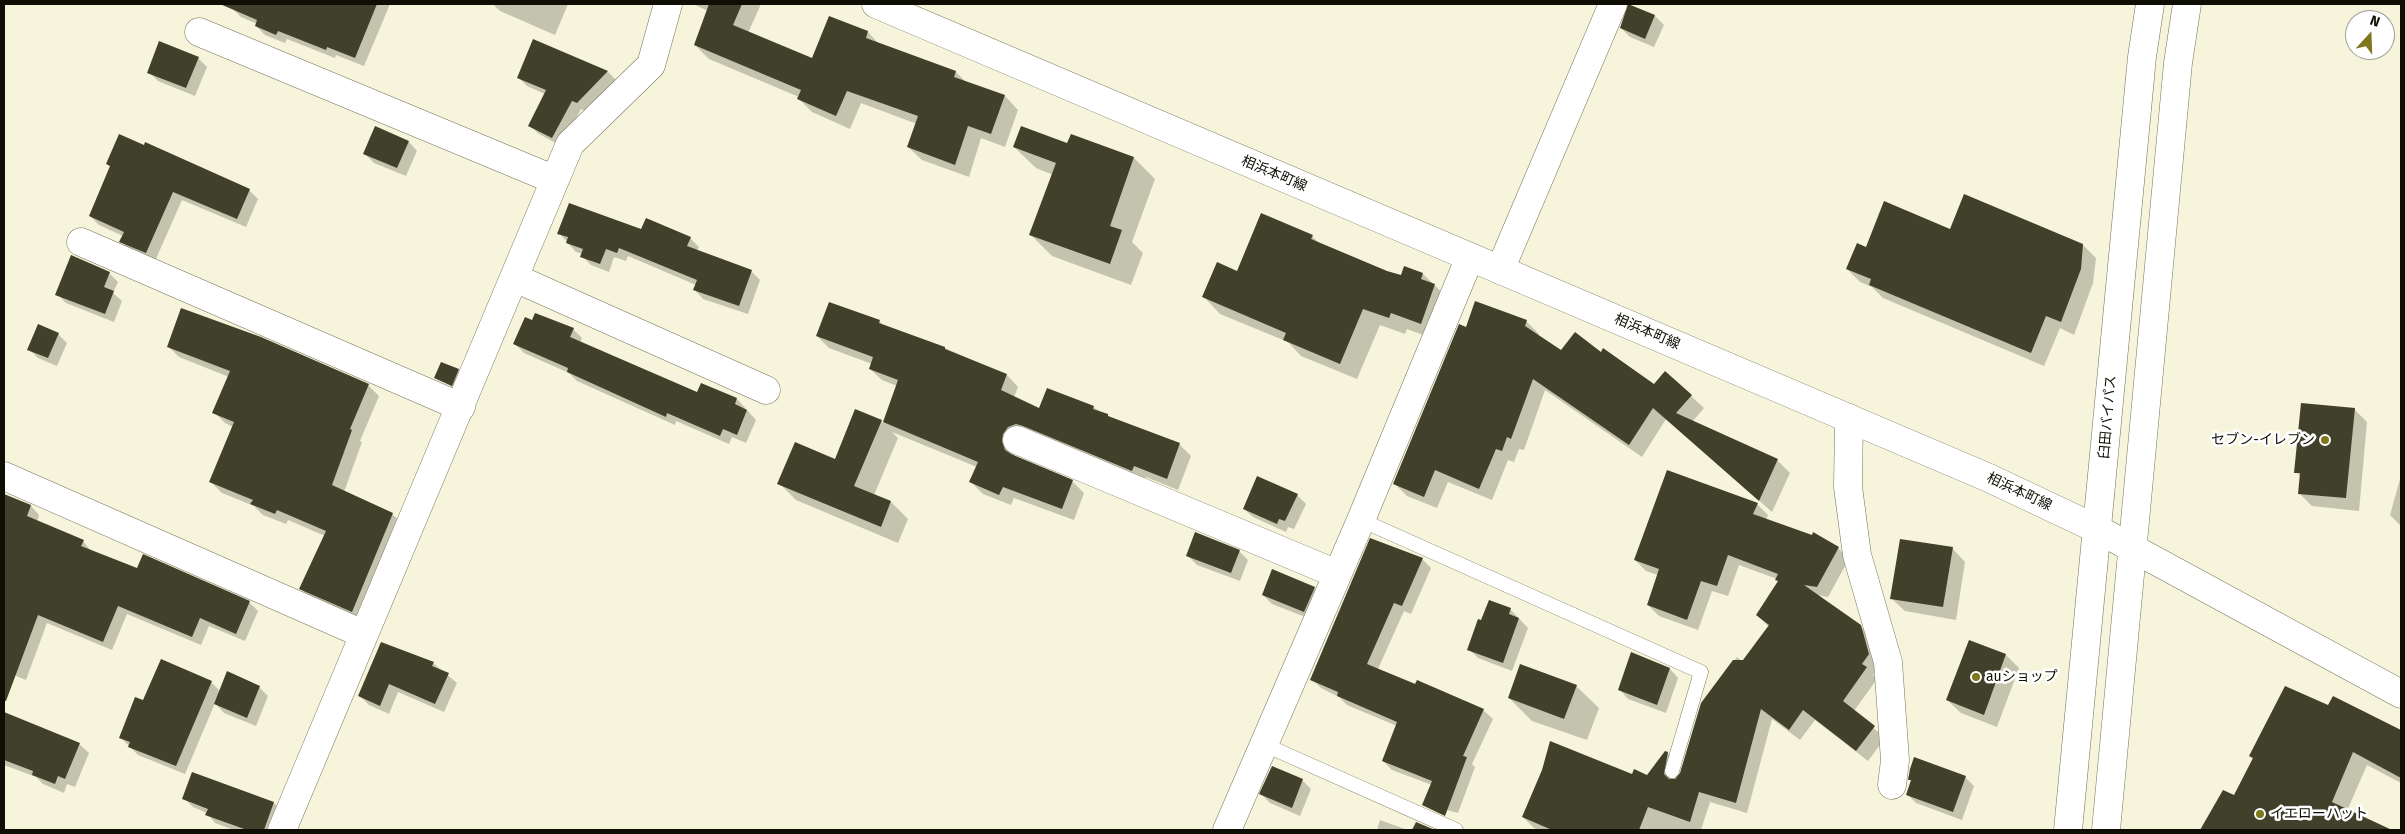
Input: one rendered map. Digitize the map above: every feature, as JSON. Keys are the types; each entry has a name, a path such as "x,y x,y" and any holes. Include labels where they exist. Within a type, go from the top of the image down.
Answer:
{"main road":[{"path":"282,830 570,144 651,65 668,4"},
{"name":"相浜本町線","path":"876,4 1989,478 2097,529 2401,694"},
{"path":"1500,270 1613,4"},
{"name":"臼田バイパス","path":"2068,830 2141,67 2150,4"},
{"path":"2106,830 2178,63 2187,4"},
{"path":"199,32 555,180"},
{"path":"81,242 461,407"},
{"path":"1226,830 1361,520 1470,257"},
{"path":"514,278 766,390"},
{"path":"1849,418 1848,488 1857,555 1888,662 1895,760 1892,785"},
{"path":"1017,440 1337,574"},
{"path":"4,476 363,634"}],"lane":[{"path":"1361,520 1701,672 1672,771"},
{"path":"1263,744 1456,830"}],"building":[{"path":"220,4 377,4 355,58 327,47 326,50 278,31 276,35 255,26 257,20"},
{"path":"709,4 742,4 733,25 812,58 829,16 868,31 866,38 956,71 954,77 1005,95 991,134 968,126 955,165 907,147 918,116 847,91 836,116 797,99 801,90 694,45"},
{"path":"1628,4 1655,15 1645,39 1620,28"},
{"path":"533,39 608,71 577,103 572,101 552,138 528,126 546,90 517,78"},
{"path":"159,41 199,57 186,88 147,73"},
{"path":"375,126 409,141 397,168 363,154"},
{"path":"1021,126 1067,143 1071,134 1134,157 1110,226 1122,230 1110,264 1029,235 1056,163 1013,147"},
{"path":"119,134 144,145 145,142 250,189 237,219 173,192 146,253 119,242 124,232 89,216 110,166 106,164"},
{"path":"1964,194 2083,244 2081,269 2061,322 2046,316 2031,353 1869,285 1871,279 1846,269 1857,243 1866,247 1884,201 1950,229"},
{"path":"569,203 641,229 646,218 691,237 687,246 752,270 739,306 693,290 697,280 619,248 617,253 606,249 600,264 580,257 583,249 566,243 568,237 557,234"},
{"path":"1261,213 1313,235 1311,239 1387,271 1401,275 1404,266 1423,273 1421,279 1435,284 1421,324 1391,313 1389,318 1363,309 1340,364 1283,340 1286,333 1202,297 1217,262 1237,271"},
{"path":"71,255 110,272 104,287 114,291 105,314 55,295"},
{"path":"1475,301 1527,320 1525,326 1561,350 1575,332 1601,352 1603,348 1654,384 1665,371 1692,395 1676,413 1778,459 1759,501 1653,408 1629,445 1533,379 1511,439 1507,437 1502,451 1496,449 1479,489 1435,470 1424,497 1393,484 1459,324 1466,327"},
{"path":"829,302 880,320 879,323 945,347 945,349 1007,374 1001,390 1039,408 1047,388 1094,406 1093,409 1108,414 1108,416 1180,443 1167,479 1134,466 1132,471 1016,424 1008,427 1003,434 1002,441 1005,450 1073,480 1062,509 1003,487 999,495 969,482 978,462 883,422 898,380 869,369 873,357 816,336"},
{"path":"181,308 261,337 369,384 350,429 352,430 332,485 393,513 352,612 299,589 326,531 277,510 275,514 250,504 253,500 209,482 234,422 212,413 230,371 167,347"},
{"path":"535,313 574,328 570,337 697,392 701,383 737,398 735,404 747,410 737,435 723,429 720,436 667,413 666,417 567,372 568,368 513,344 525,317 532,320"},
{"path":"38,324 59,333 48,358 27,350"},
{"path":"441,362 459,369 452,386 434,378"},
{"name":"セブン-イレブン","path":"2301,403 2355,408 2346,498 2298,494 2300,473 2294,473"},
{"path":"855,409 882,420 854,486 891,501 881,527 777,484 795,442 835,459"},
{"path":"1667,470 1758,503 1753,514 1812,535 1813,532 1839,547 1817,587 1804,585 1861,625 1869,654 1862,664 1867,667 1843,701 1875,726 1856,751 1803,710 1789,730 1761,709 1736,803 1699,792 1690,822 1648,807 1639,830 1552,830 1522,817 1542,770 1550,741 1632,774 1634,769 1647,775 1665,751 1668,752 1664,774 1669,779 1675,779 1680,773 1701,703 1733,660 1743,660 1769,625 1756,615 1778,581 1775,580 1778,574 1728,555 1717,586 1701,581 1687,620 1647,605 1659,569 1634,560"},
{"path":"1257,476 1298,494 1285,521 1279,519 1277,524 1243,509"},
{"path":"4,494 31,505 27,516 84,540 81,546 137,568 143,554 250,601 236,634 200,618 192,637 118,606 103,642 38,615 6,701 4,701"},
{"path":"1195,532 1240,550 1231,573 1186,556"},
{"path":"1370,538 1423,558 1402,606 1394,603 1367,664 1415,684 1417,680 1484,709 1463,756 1467,757 1445,816 1422,805 1432,781 1382,761 1397,722 1337,696 1338,692 1310,680"},
{"path":"1900,539 1953,547 1943,607 1890,599"},
{"path":"1272,569 1315,587 1304,612 1262,595"},
{"path":"1489,600 1511,608 1509,614 1519,618 1503,663 1467,650 1478,619 1481,620"},
{"name":"auショップ","path":"1969,640 2006,654 1984,715 1946,700"},
{"path":"381,642 434,662 432,666 449,673 435,704 389,684 380,706 358,696"},
{"path":"1631,652 1670,668 1657,705 1618,690"},
{"path":"161,659 212,681 176,766 128,747 130,742 119,738 135,697 143,700"},
{"path":"1520,664 1577,685 1564,719 1508,698"},
{"path":"227,671 260,686 247,718 214,704"},
{"path":"2285,686 2328,705 2333,696 2401,730 2401,778 2353,752 2332,802 2392,830 2200,830 2223,790 2234,795 2253,758 2249,756"},
{"path":"4,712 80,743 65,779 58,776 55,784 32,775 33,771 4,760"},
{"path":"1914,757 1966,776 1953,812 1906,795 1911,780 1908,780"},
{"path":"1272,766 1303,779 1292,808 1259,794"},
{"path":"192,772 274,802 264,830 247,830 205,815 208,809 182,799"},
{"path":"1416,822 1435,830 1412,830"}],"place":[{"name":"セブン-イレブン","path":"2325,440"},
{"name":"auショップ","path":"1976,677"},
{"name":"イエローハット","path":"2260,814"}]}
